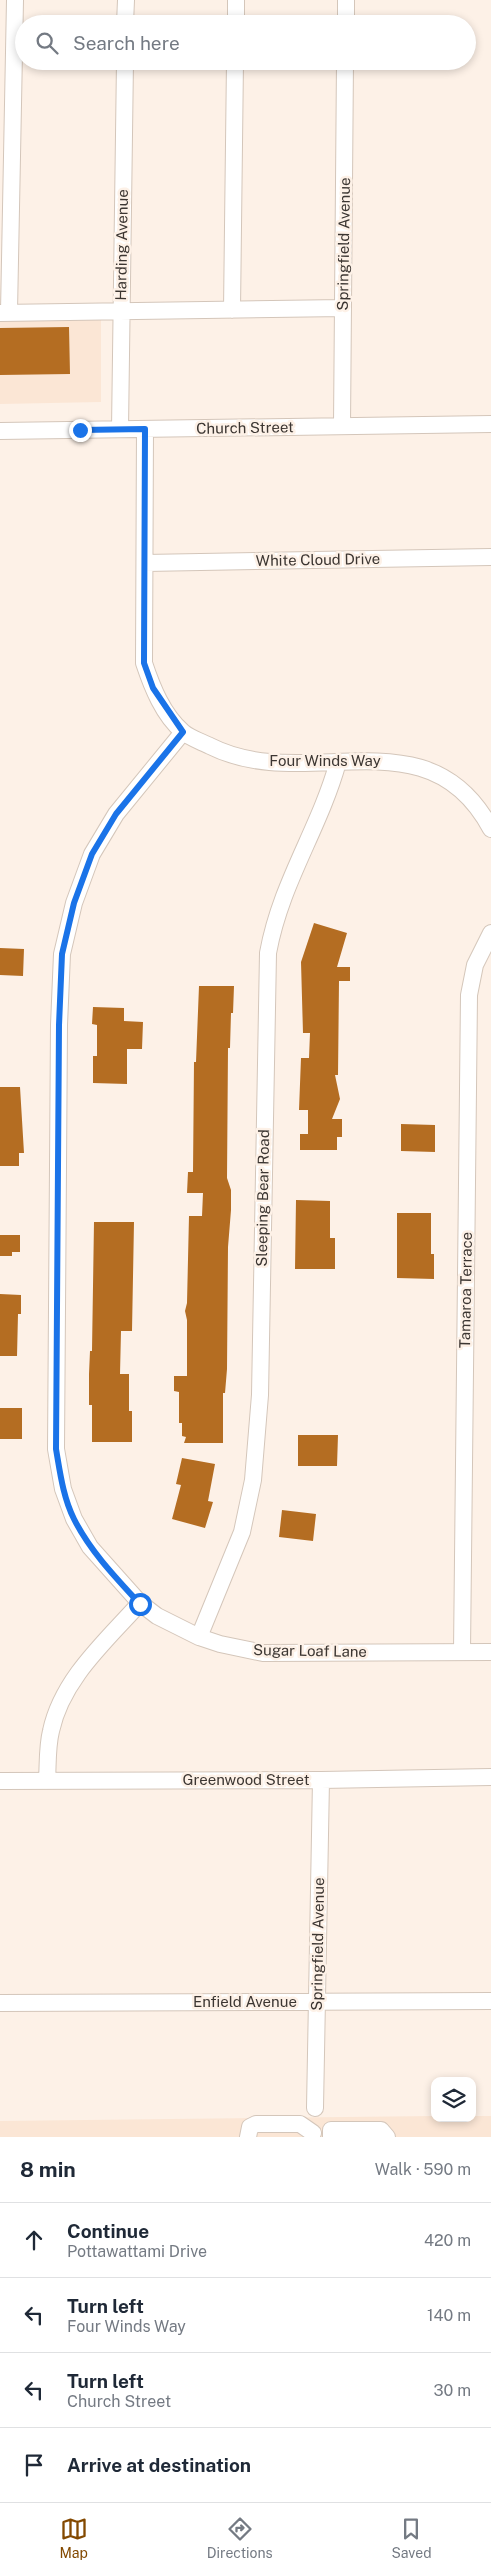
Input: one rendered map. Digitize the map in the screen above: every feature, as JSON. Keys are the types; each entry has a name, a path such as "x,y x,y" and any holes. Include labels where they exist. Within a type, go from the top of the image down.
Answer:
{"street":[{"path":"15,0 5,312 343,308"},
{"path":"125,15 126,0"},
{"path":"236,0 236,15"},
{"path":"346,0 346,15"},
{"name":"Harding Avenue","path":"120,429 120,311 125,70"},
{"path":"232,310 235,70"},
{"name":"Springfield Avenue","path":"342,426 345,70"},
{"name":"Church Street","path":"0,431 491,424"},
{"name":"Four Winds Way","path":"145,429 144,663 153,688 183,732 226,754 252,761 276,764 390,761 427,769 445,777 468,794 491,829"},
{"name":"White Cloud Drive","path":"145,563 491,558"},
{"name":"Sugar Loaf Lane","path":"183,732 116,814 92,854 74,903 62,954 59,1025 56,1449 63,1489 74,1519 90,1546 140,1604 157,1616 220,1644 263,1653 491,1652"},
{"name":"Sleeping Bear Road","path":"199,1636 242,1532 253,1480 260,1395 270,945 274,922 283,893 330,790 338,762"},
{"name":"Tamaroa Terrace","path":"462,1652 469,995 475,965 491,933"},
{"path":"47,1781 51,1731 62,1698 85,1665 140,1604"},
{"name":"Greenwood Street","path":"0,1781 321,1780 491,1777"},
{"name":"Springfield Avenue","path":"315,2108 321,1780"},
{"name":"Enfield Avenue","path":"0,2003 491,2002"},
{"path":"248,2137 250,2127 256,2124 300,2124 313,2133"},
{"path":"331,2137 331,2130 381,2130 388,2137"}],"shaded area":[{"path":"0,316 101,316 101,402 0,404"},
{"path":"431,2116 431,2122 476,2122 476,2116 491,2116 491,2137 0,2137 0,2121"}],"building":[{"path":"69,327 70,374 0,375 0,328"},
{"path":"314,923 347,933 337,967 350,967 350,981 339,981 338,1075 335,1075 340,1099 332,1119 342,1119 342,1137 337,1137 337,1150 300,1150 300,1134 308,1134 308,1110 299,1110 301,1058 309,1058 310,1033 303,1033 301,962"},
{"path":"0,948 24,949 23,976 0,975"},
{"path":"199,986 234,986 230,1048 228,1048 227,1178 231,1190 231,1210 228,1247 227,1369 225,1393 223,1393 223,1443 184,1443 186,1437 182,1436 182,1423 179,1423 179,1392 174,1391 174,1376 187,1376 187,1320 185,1311 187,1303 189,1216 202,1216 203,1193 187,1193 188,1172 193,1172 194,1062 196,1062"},
{"path":"93,1007 124,1008 124,1021 143,1022 142,1049 127,1049 127,1084 93,1083 93,1056 97,1056 97,1025 92,1024"},
{"path":"0,1087 20,1087 24,1153 19,1153 19,1166 0,1166"},
{"path":"401,1124 435,1125 435,1152 401,1151"},
{"path":"296,1200 330,1201 330,1238 335,1238 335,1269 295,1269"},
{"path":"397,1213 431,1213 431,1254 434,1254 434,1279 397,1278"},
{"path":"94,1222 134,1222 132,1331 121,1331 120,1374 129,1374 129,1411 132,1411 132,1442 92,1442 92,1405 89,1405 89,1374 90,1351 92,1351"},
{"path":"0,1235 20,1235 20,1252 12,1252 12,1256 0,1256"},
{"path":"0,1294 21,1295 21,1314 18,1314 17,1356 0,1356"},
{"path":"0,1408 22,1408 22,1439 0,1439"},
{"path":"298,1435 338,1435 337,1466 298,1466"},
{"path":"182,1458 215,1464 208,1501 213,1502 205,1528 172,1519 181,1485 176,1484"},
{"path":"282,1510 316,1514 313,1541 279,1537"}],"route":[{"path":"80,430 145,429 144,663 153,688 164,708 183,732 116,814 92,854 74,903 62,954 59,1025 56,1449 63,1489 74,1519 90,1546 140,1604"}]}
